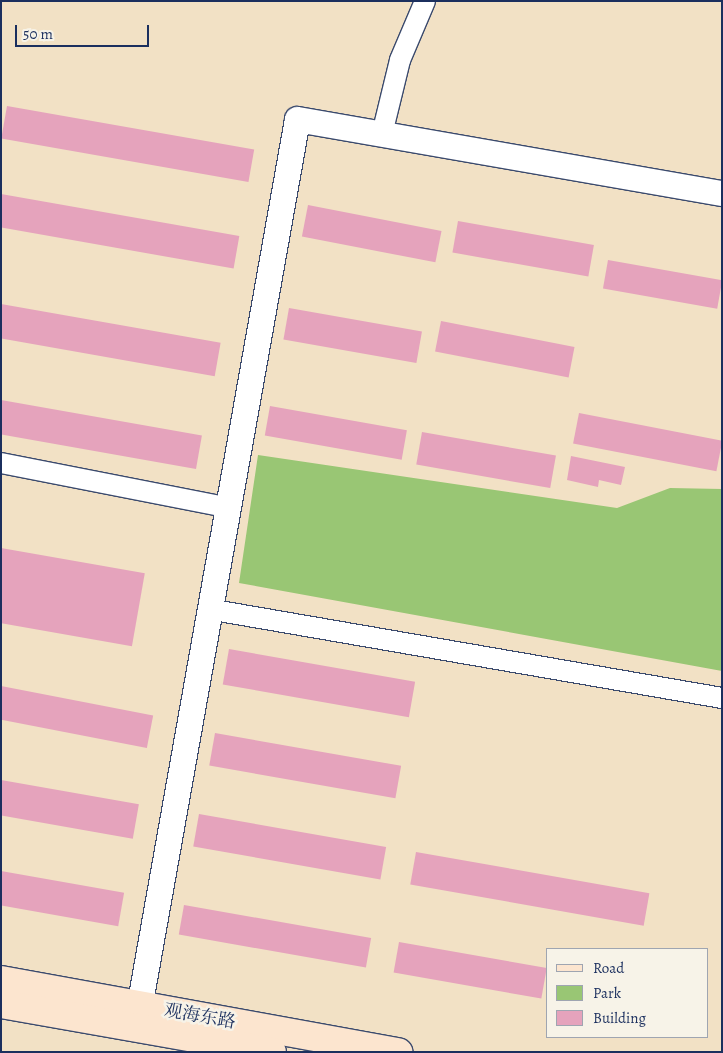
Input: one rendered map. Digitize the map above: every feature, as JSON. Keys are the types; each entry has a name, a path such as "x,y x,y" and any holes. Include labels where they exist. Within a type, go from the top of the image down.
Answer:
{"main road":[{"name":"观海东路","path":"1,980 272,1052"},
{"name":"观海东路","path":"1,1004 138,1016 303,1043 399,1052"}],"street":[{"path":"382,134 400,60 425,1"},
{"path":"138,1016 226,507 297,119 722,193"},
{"path":"1,463 226,507"},
{"path":"208,609 722,698"}],"green space":[{"path":"258,455 617,508 670,488 722,489 722,671 239,583"}],"building":[{"path":"7,106 254,150 248,182 1,138"},
{"path":"1,194 239,236 234,269 1,228"},
{"path":"308,205 442,231 435,262 302,236"},
{"path":"458,221 594,245 588,276 452,253"},
{"path":"608,260 722,280 717,309 603,289"},
{"path":"1,304 221,343 215,376 1,339"},
{"path":"289,308 422,331 416,363 283,340"},
{"path":"441,321 575,347 569,377 435,351"},
{"path":"1,400 202,435 196,469 1,435"},
{"path":"270,406 407,430 402,460 265,436"},
{"path":"579,413 722,441 716,471 573,443"},
{"path":"422,432 556,456 550,488 416,464"},
{"path":"571,456 625,467 621,485 599,480 598,487 567,480"},
{"path":"1,548 145,573 132,646 1,623"},
{"path":"229,649 415,682 409,717 223,684"},
{"path":"1,686 153,716 147,748 1,720"},
{"path":"215,733 401,766 395,798 209,765"},
{"path":"1,780 139,804 133,839 1,816"},
{"path":"199,814 386,847 380,879 193,846"},
{"path":"416,852 649,893 644,926 410,884"},
{"path":"1,871 124,893 118,926 1,906"},
{"path":"184,905 371,938 366,968 179,935"},
{"path":"399,942 546,968 541,999 394,973"}]}
